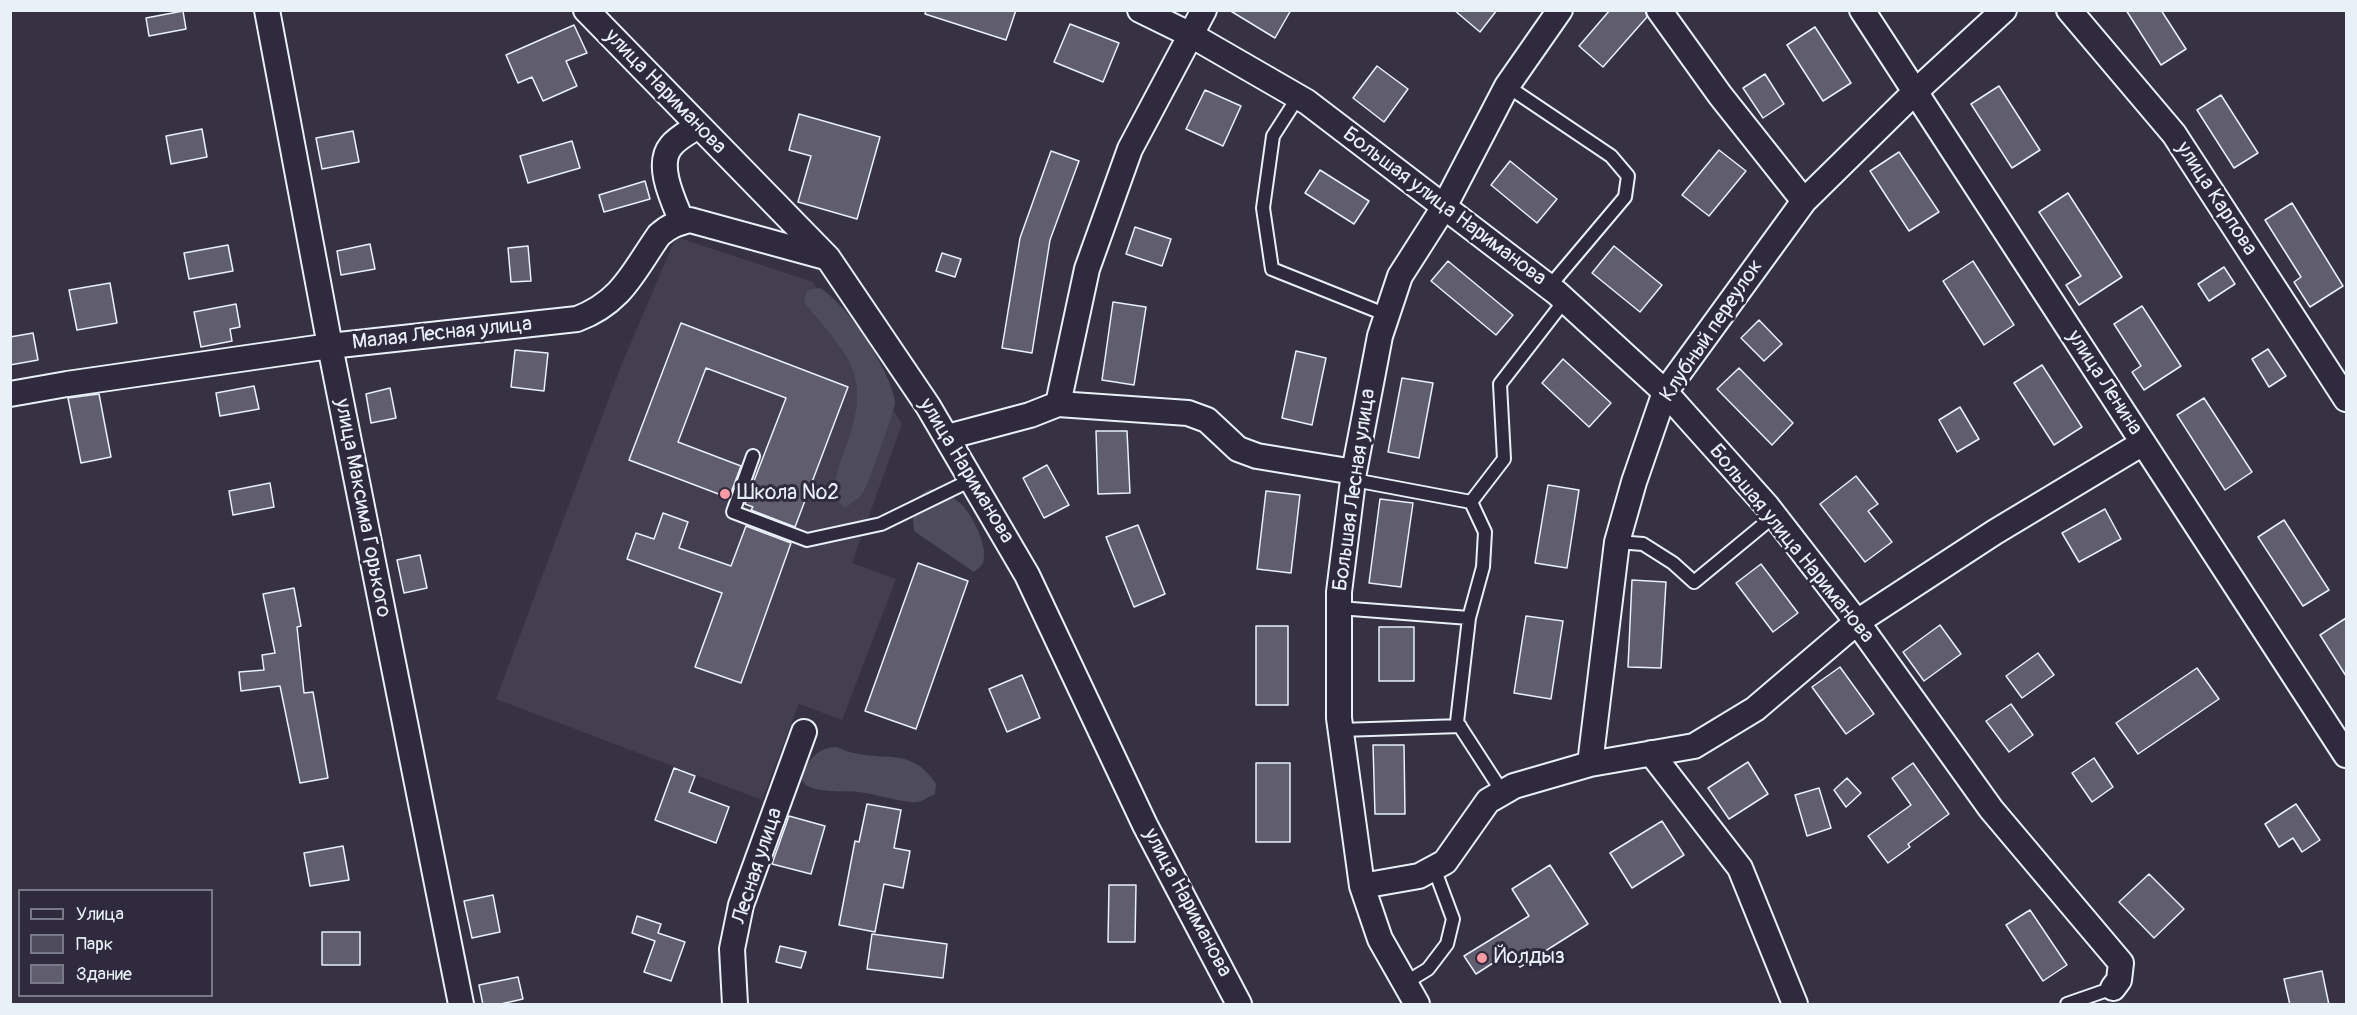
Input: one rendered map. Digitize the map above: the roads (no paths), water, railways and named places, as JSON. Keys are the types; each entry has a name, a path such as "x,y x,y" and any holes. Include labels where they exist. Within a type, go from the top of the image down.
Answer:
{"street":[{"name":"улица Максима Горького","path":"267,10 330,346 461,1005"},
{"name":"улица Нариманова","path":"586,10 828,258 947,437 1027,575 1145,825 1239,1005"},
{"name":"Большая улица Нариманова","path":"1140,10 1191,35 1298,97 1557,293 1665,392 1774,516 1857,622 1991,809 2121,963 2119,980 2113,988"},
{"path":"1058,404 1087,268 1130,148 1204,10"},
{"name":"Большая Лесная улица","path":"1417,1005 1380,939 1362,886 1341,730 1339,591 1354,476 1380,336 1400,276 1444,207 1507,86 1560,10"},
{"path":"1659,10 1720,95 1804,201"},
{"name":"улица Ленина","path":"1862,10 2346,755"},
{"name":"Клубный переулок","path":"1590,764 1617,542 1634,482 1665,392 1804,201 1915,92 2004,10"},
{"name":"улица Карпова","path":"2068,10 2174,134 2346,399"},
{"path":"698,126 671,146 667,154 664,174 682,222 690,220 701,222 828,258"},
{"name":"Малая Лесная улица","path":"10,394 330,346 577,319 609,303 659,235 667,228 682,222"},
{"path":"947,437 1030,415 1058,404 1188,413 1207,420 1238,449 1257,456 1354,476"},
{"path":"1362,886 1419,876 1445,862 1488,801 1514,786 1590,764 1694,746 1755,709 1857,622 1995,532 2143,443"},
{"name":"Лесная улица","path":"735,1005 732,949 741,905 804,732"},
{"path":"1651,753 1740,868 1795,1005"}],"lane":[{"path":"1471,502 1504,459 1500,384 1557,293 1626,197 1628,176 1611,156 1507,86"},
{"path":"1298,97 1273,136 1263,208 1272,269 1387,315"},
{"path":"753,456 733,512 807,540 881,524 971,480"},
{"path":"1354,476 1471,502"},
{"path":"1471,502 1485,532 1483,567 1469,618 1457,722 1503,793"},
{"path":"1617,542 1643,544 1673,563 1694,582 1774,516"},
{"path":"1339,608 1469,618"},
{"path":"1341,730 1460,726"},
{"path":"1405,983 1428,969 1447,944 1453,919 1434,868"},
{"path":"2067,1005 2113,988"}],"place":[{"name":"Школа №2","path":"725,494"},
{"name":"Йолдыз","path":"1482,958"}]}
